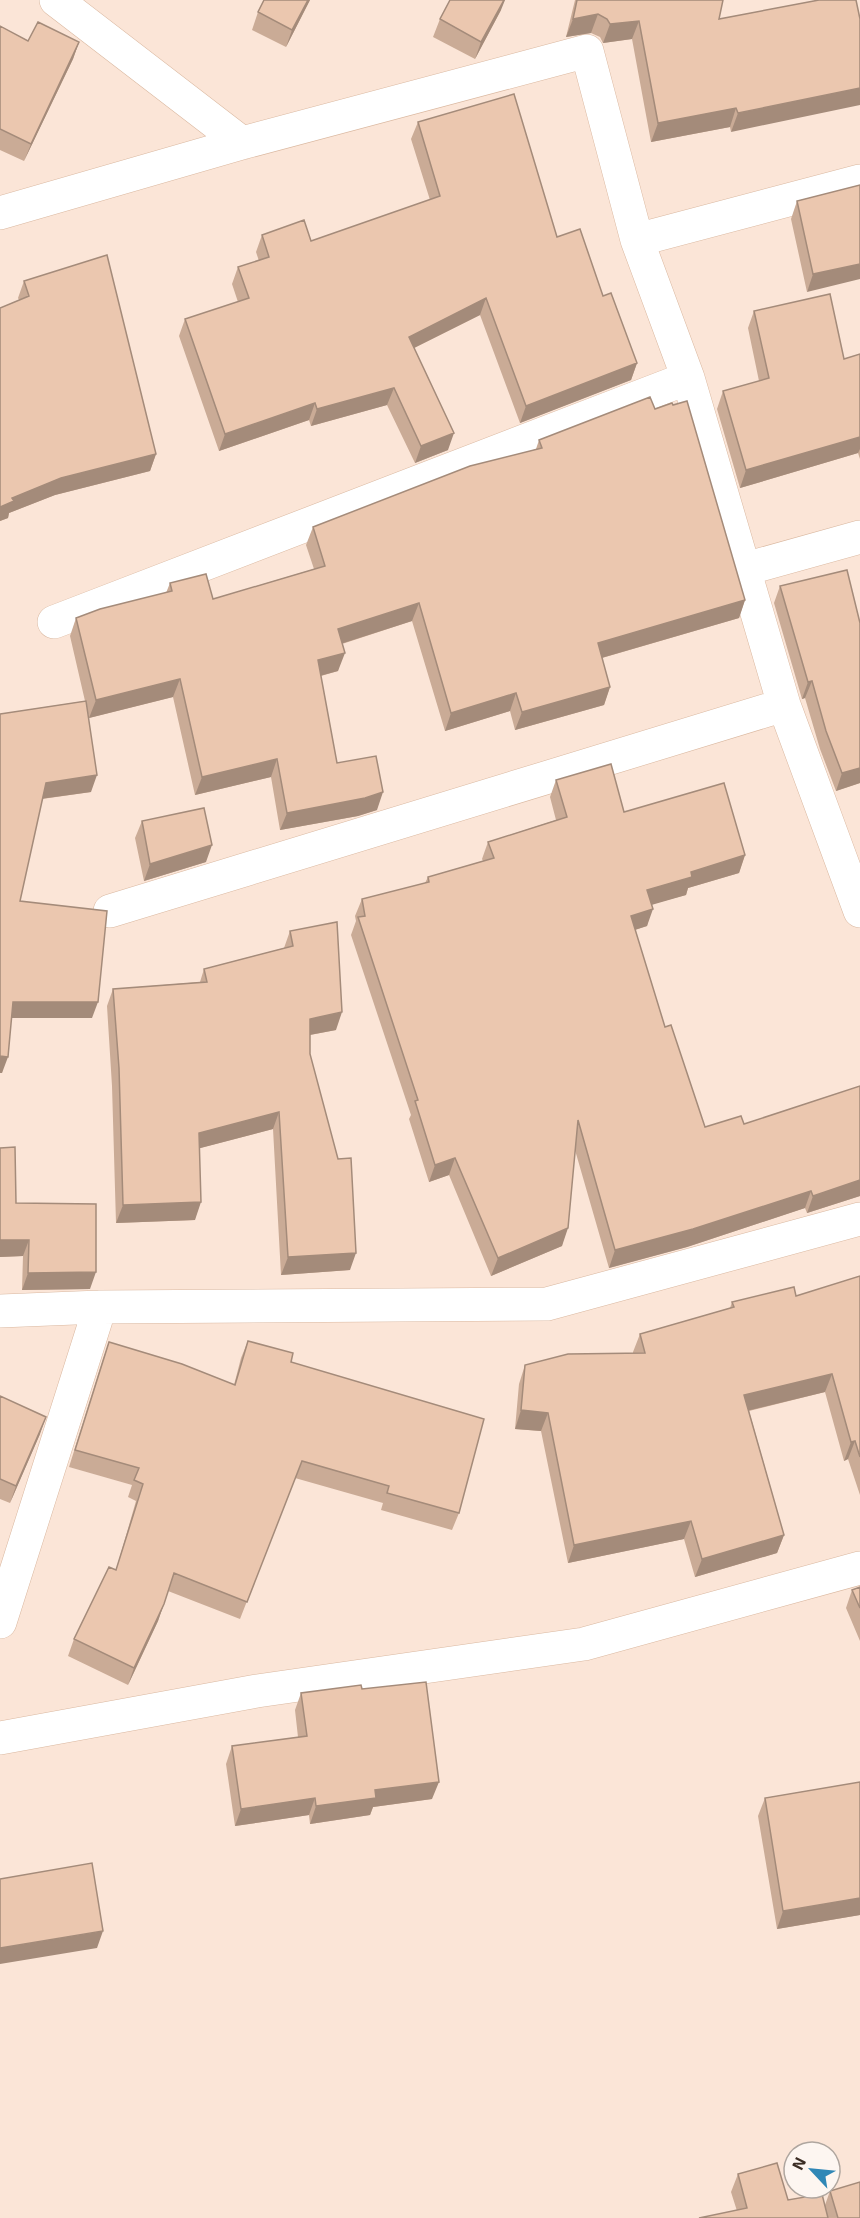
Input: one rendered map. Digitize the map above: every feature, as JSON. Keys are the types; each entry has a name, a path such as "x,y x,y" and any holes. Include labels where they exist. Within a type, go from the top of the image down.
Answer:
{"street":[{"path":"56,0 242,143"},
{"path":"0,213 242,143 587,51 637,240 688,378 784,705 860,911"},
{"path":"637,240 860,181"},
{"path":"54,622 688,378"},
{"path":"745,569 860,537"},
{"path":"110,911 784,705"},
{"path":"0,1311 100,1307 547,1304 860,1219"},
{"path":"0,1622 100,1307"},
{"path":"0,1738 257,1691 584,1644 860,1568"}],"building":[{"path":"264,0 308,0 292,30 258,12"},
{"path":"450,0 504,0 481,42 440,19"},
{"path":"577,0 723,0 719,19 819,0 856,0 860,19 860,88 738,113 736,108 658,123 639,21 610,24 607,19 598,14 573,19"},
{"path":"38,22 79,42 31,144 0,129 0,26 28,41"},
{"path":"514,94 557,237 580,229 603,296 611,293 637,363 526,406 486,298 409,337 454,433 421,446 394,388 317,409 315,403 225,434 185,319 249,298 238,267 269,257 262,235 304,220 311,241 440,196 418,122"},
{"path":"860,185 860,264 813,274 797,201"},
{"path":"107,255 156,454 61,478 12,498 14,501 0,507 0,308 29,296 24,281"},
{"path":"830,294 844,359 860,354 860,437 746,470 723,391 769,378 754,311"},
{"path":"650,397 655,409 687,401 745,600 598,643 610,687 522,712 516,693 451,713 419,603 338,629 345,653 318,660 337,763 376,756 383,792 365,798 287,813 277,759 202,777 180,679 96,700 76,618 100,609 172,591 170,583 206,574 213,599 325,566 313,527 470,466 542,448 539,440"},
{"path":"847,570 860,623 860,768 842,773 826,731 812,681 808,682 780,586"},
{"path":"86,701 97,775 46,783 20,901 107,911 98,1002 13,1002 8,1057 0,1056 0,714"},
{"path":"611,764 624,812 724,783 745,855 691,872 692,877 647,890 653,909 631,916 665,1027 671,1025 705,1127 741,1116 744,1124 860,1086 860,1180 813,1196 811,1191 693,1229 615,1250 578,1120 568,1228 498,1258 455,1158 435,1165 415,1101 418,1100 358,917 365,916 362,899 429,882 428,877 494,858 488,842 567,817 556,780"},
{"path":"204,808 212,845 150,864 142,821"},
{"path":"337,922 342,1012 310,1019 310,1054 338,1159 351,1158 356,1253 288,1257 279,1112 199,1133 201,1202 123,1205 119,1068 113,989 207,982 204,969 293,946 290,931"},
{"path":"15,1147 16,1203 96,1204 96,1272 28,1273 29,1240 0,1240 0,1148"},
{"path":"860,1276 860,1457 855,1441 851,1442 832,1374 744,1395 784,1535 702,1559 691,1521 574,1545 548,1413 521,1410 525,1365 568,1354 645,1353 640,1334 734,1307 732,1302 794,1287 796,1296"},
{"path":"248,1341 293,1353 291,1362 484,1419 459,1513 387,1493 389,1486 302,1461 247,1602 174,1573 164,1604 134,1668 74,1639 109,1567 116,1570 143,1484 134,1480 139,1468 75,1450 109,1342 182,1364 235,1385"},
{"path":"0,1396 46,1417 16,1486 0,1479"},
{"path":"860,1587 860,1608 852,1590"},
{"path":"426,1682 439,1782 375,1790 376,1798 316,1806 315,1798 241,1809 232,1746 307,1736 301,1693 361,1685 362,1689"},
{"path":"860,1782 860,1898 783,1911 765,1798"},
{"path":"92,1863 103,1931 0,1948 0,1879"},
{"path":"777,2163 782,2180 782,2200 824,2200 828,2218 699,2218 747,2208 738,2174"},
{"path":"860,2182 860,2218 838,2218 833,2200 842,2200 842,2187"}]}
